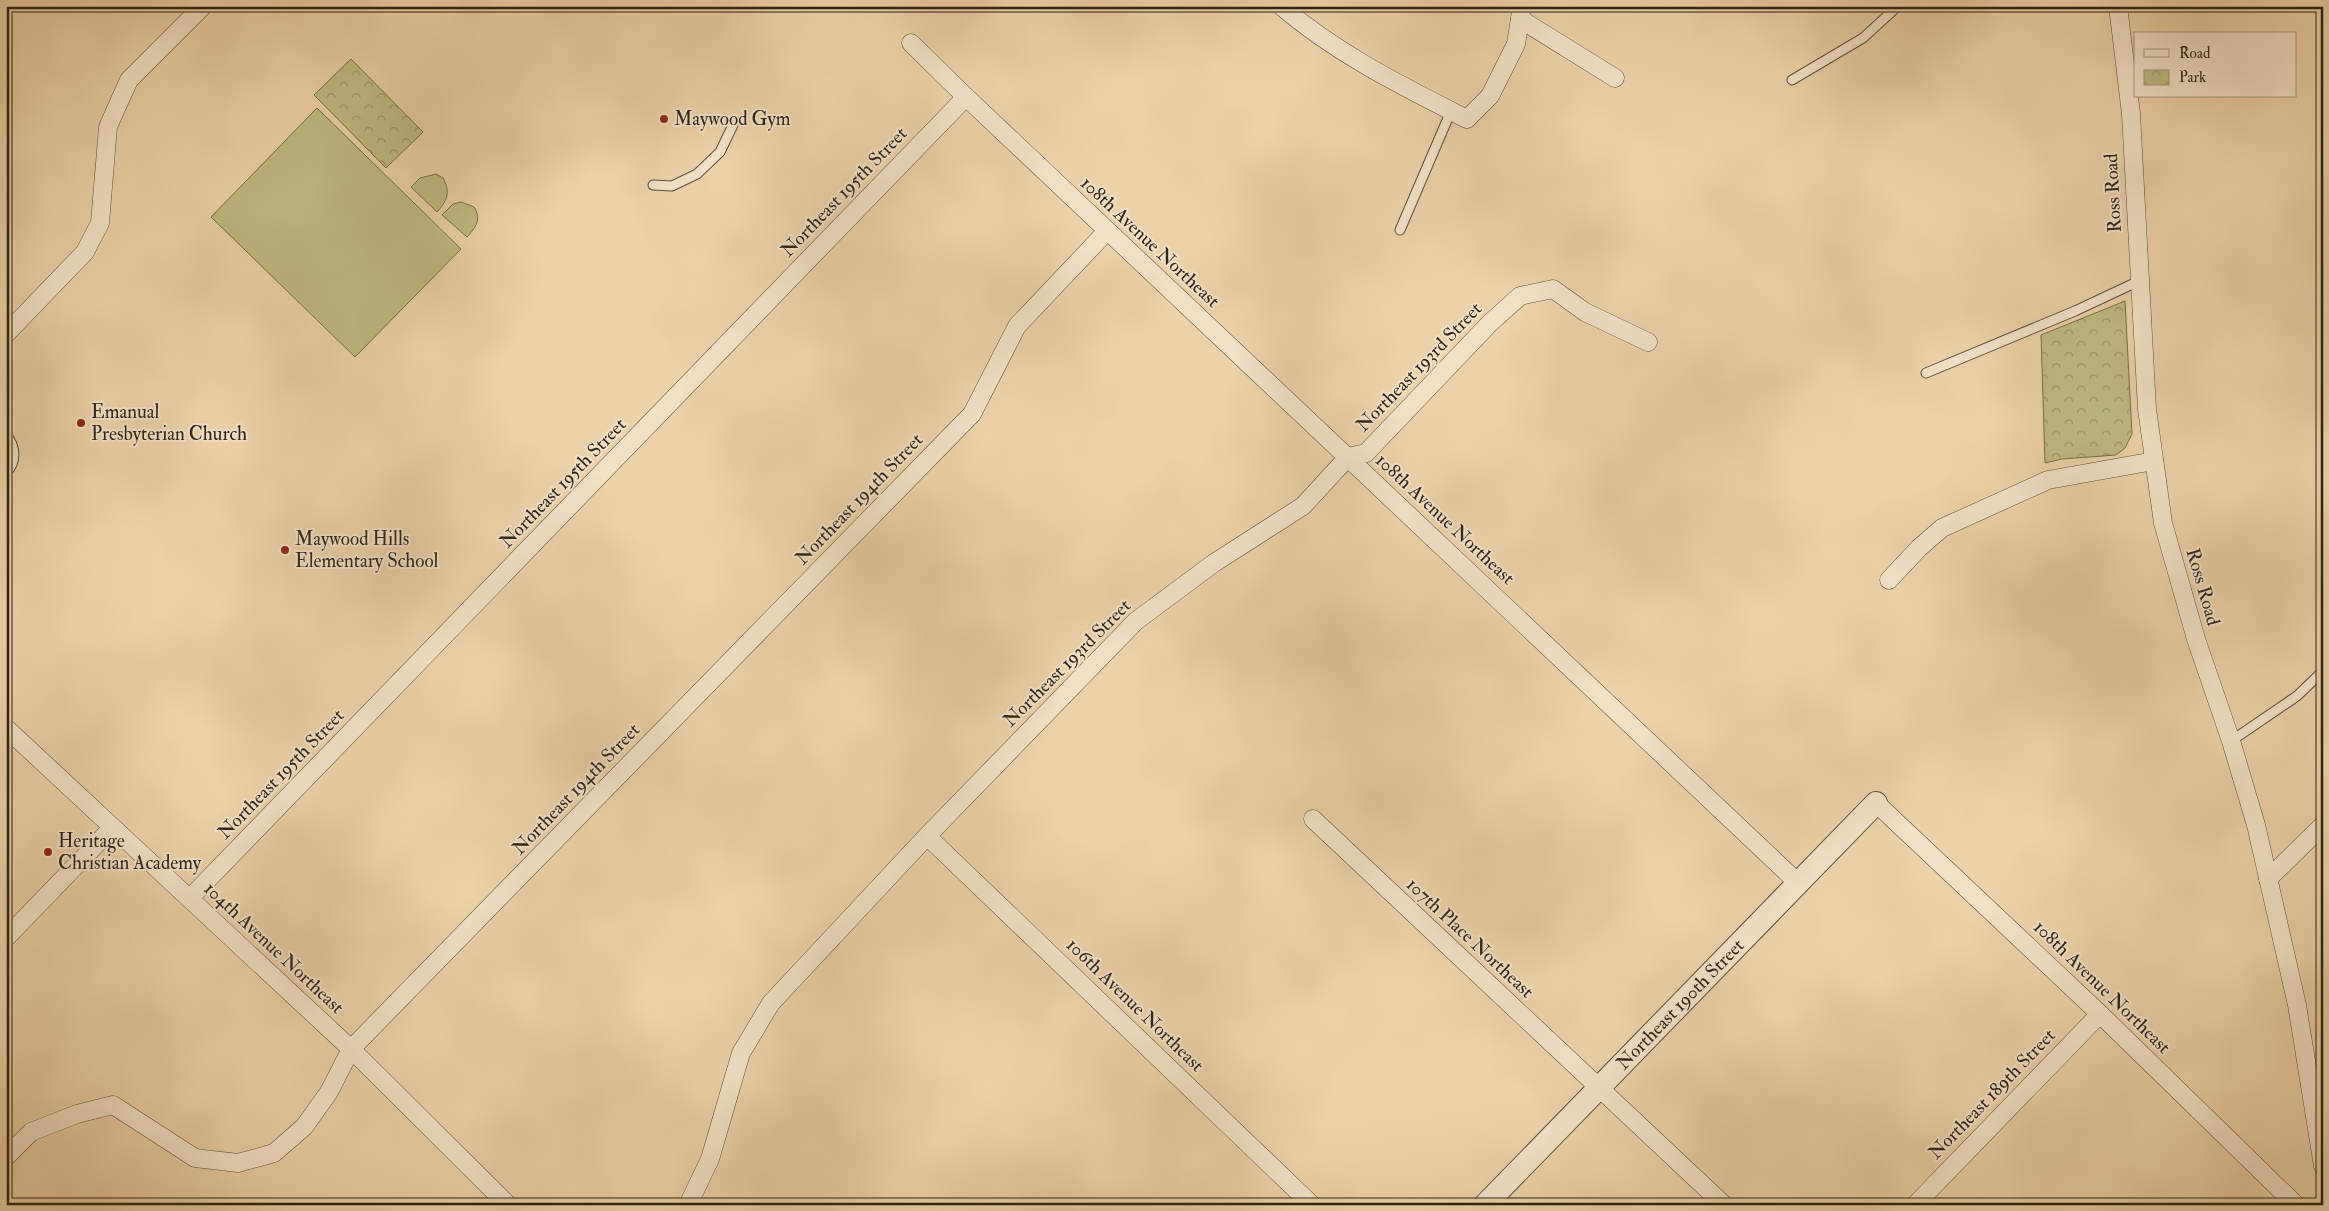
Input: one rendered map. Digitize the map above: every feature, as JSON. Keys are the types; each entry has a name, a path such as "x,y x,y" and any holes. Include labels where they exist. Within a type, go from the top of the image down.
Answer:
{"street":[{"path":"6,334 86,252 100,223 108,127 119,102 130,80 203,6"},
{"path":"1281,6 1304,26 1367,68 1467,119 1490,96 1516,44 1521,13 1615,78"},
{"name":"Ross Road","path":"2118,6 2131,114 2147,409 2163,523 2196,639 2231,741 2256,825 2297,1005 2323,1166"},
{"name":"108th Avenue Northeast","path":"911,43 1107,231 1797,882"},
{"name":"Northeast 195th Street","path":"190,898 966,97"},
{"name":"Northeast 194th Street","path":"6,1157 32,1132 77,1114 113,1105 195,1158 238,1164 274,1152 304,1127 329,1092 351,1049 972,414 1017,326 1107,231"},
{"name":"Northeast 193rd Street","path":"688,1205 710,1159 741,1053 771,1003 927,836 1136,621 1214,563 1303,506 1348,457 1366,453 1490,323 1520,296 1553,288 1585,312 1648,342"},
{"path":"1889,580 1919,548 1942,528 2048,480 2154,461"},
{"name":"104th Avenue Northeast","path":"6,728 351,1049 508,1205"},
{"name":"108th Avenue Northeast","path":"1876,803 2100,1014 2296,1205"},
{"name":"Northeast 190th Street","path":"1485,1205 1797,882 1876,803"},
{"name":"107th Place Northeast","path":"1313,819 1724,1205"},
{"path":"2268,879 2323,825"},
{"path":"6,938 112,828"},
{"name":"106th Avenue Northeast","path":"927,836 1312,1205"},
{"name":"Northeast 189th Street","path":"1916,1205 2100,1014"}],"lane":[{"path":"1792,80 1863,38 1898,6"},
{"path":"1400,230 1451,111"},
{"path":"653,185 672,186 697,174 720,152 733,125"},
{"path":"1926,373 2075,311 2139,281"},
{"path":"6,435 14,448 12,467 6,473"},
{"path":"2231,741 2297,696 2323,670"}],"green space":[{"path":"351,59 423,132 386,168 314,95"},
{"path":"317,108 461,249 355,357 211,217"},
{"path":"436,174 443,178 447,188 447,196 437,212 411,187 420,178"},
{"path":"461,202 474,207 478,215 477,223 467,237 442,215 453,204"},
{"path":"2125,301 2132,434 2125,448 2116,455 2062,459 2045,463 2041,335"}],"place":[{"name":"Maywood Gym","path":"664,119"},
{"name":"Emanual Presbyterian Church","path":"81,423"},
{"name":"Maywood Hills Elementary School","path":"285,550"},
{"name":"Heritage Christian Academy","path":"48,852"}]}
